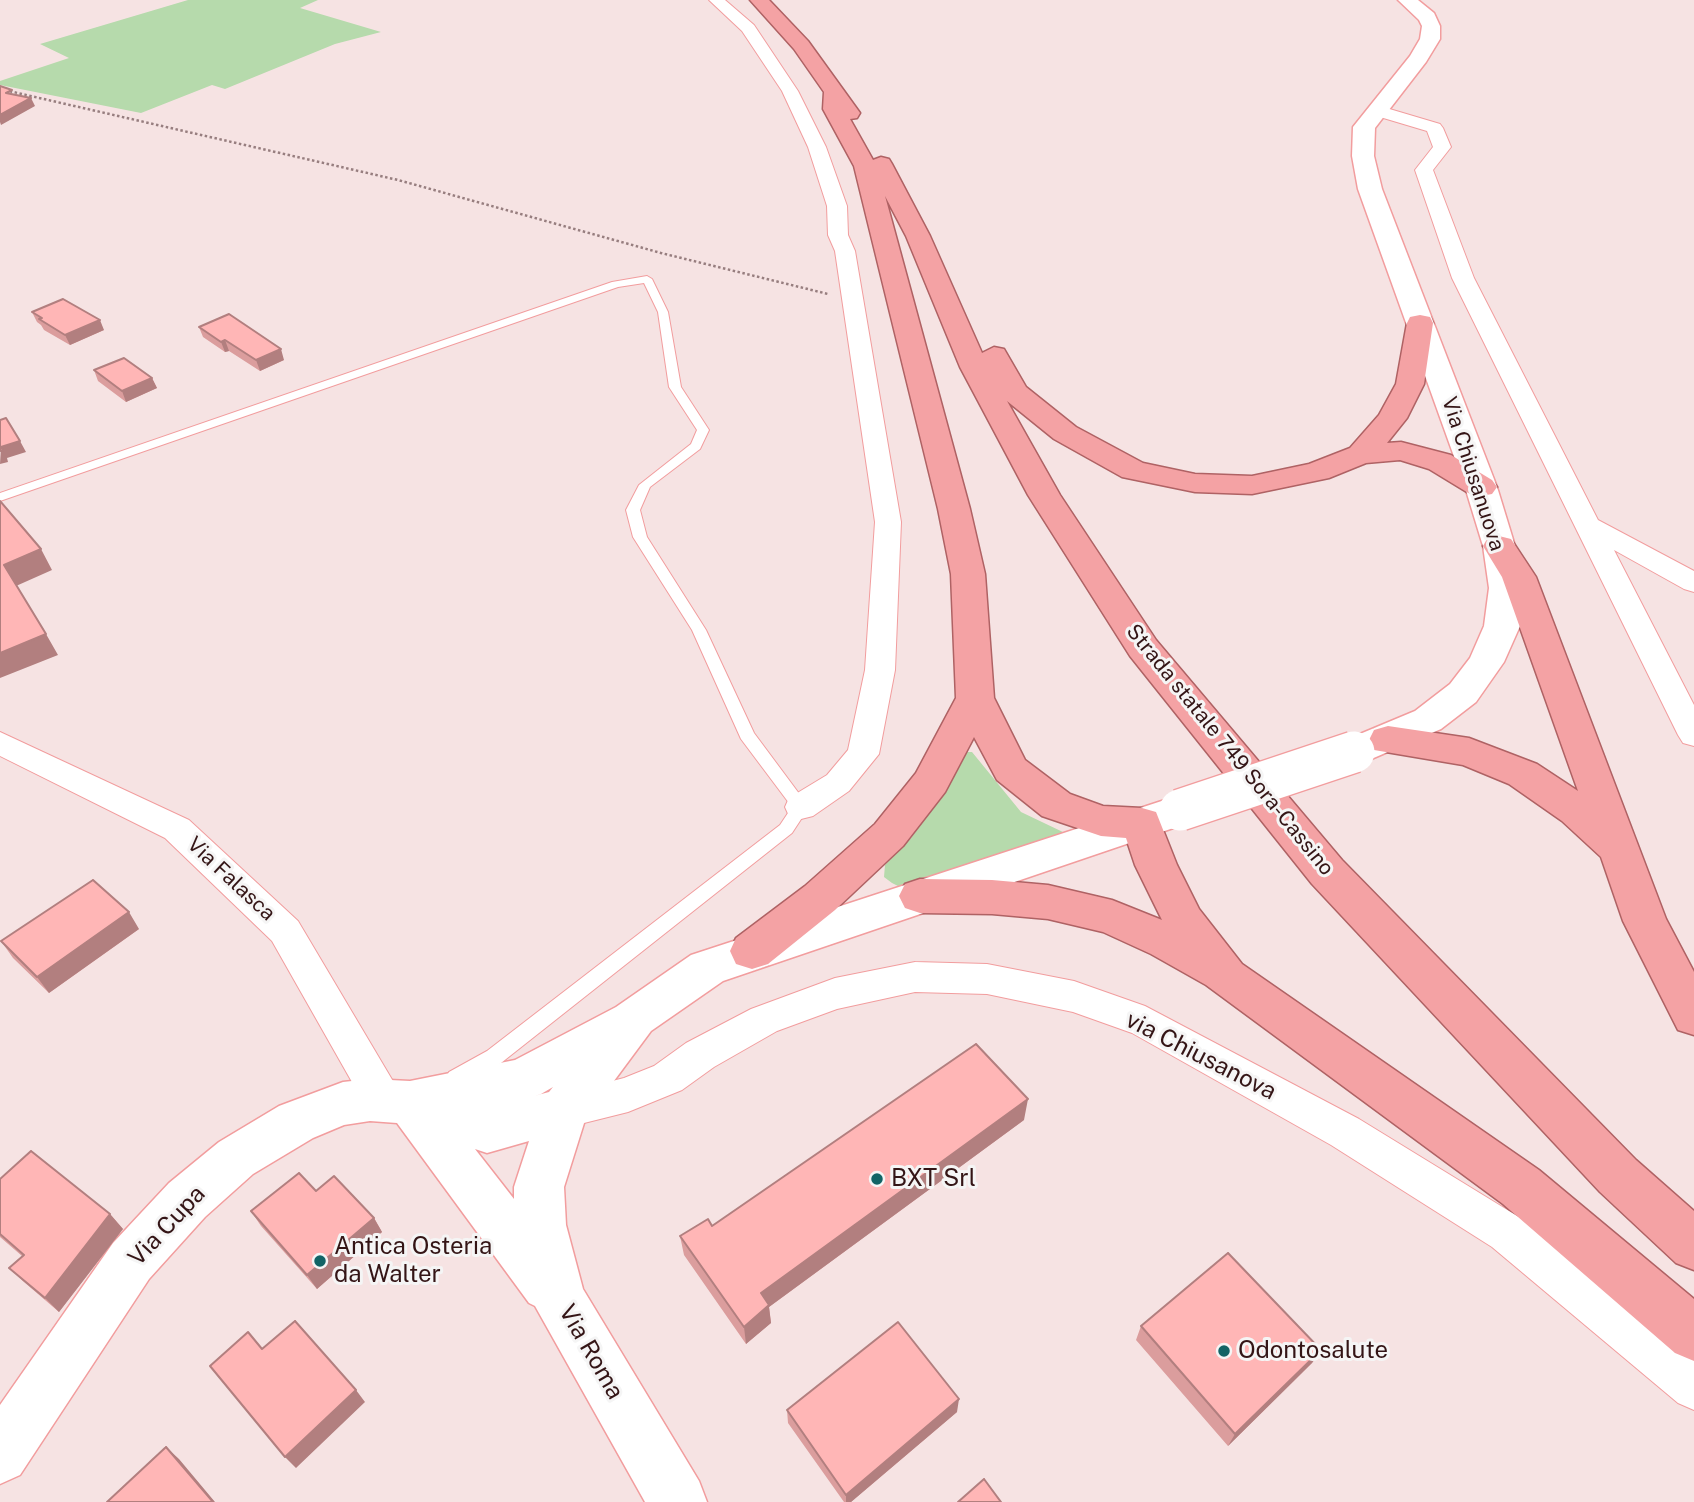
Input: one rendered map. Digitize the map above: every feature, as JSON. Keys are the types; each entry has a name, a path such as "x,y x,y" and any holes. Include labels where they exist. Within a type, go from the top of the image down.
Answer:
{"highway":[{"name":"Strada statale 749 Sora-Cassino","path":"760,0 801,45 888,177 918,236 980,379 1044,495 1143,648 1326,872 1618,1176 1694,1245"},
{"path":"834,92 834,109 864,166 875,200 954,509 968,574 975,698 989,730 1011,770 1055,806 1101,821 1161,816 1156,865 1184,921 1226,977"},
{"path":"888,177 915,207 1014,392 1065,433 1133,470 1195,483 1252,485 1318,471 1361,454 1401,451 1440,463 1480,487"},
{"path":"1361,454 1391,418 1410,384 1420,323"},
{"path":"1499,546 1519,577 1644,921 1694,1016"},
{"path":"752,951 820,898 889,835 931,782 975,698"},
{"path":"1371,746 1469,752 1523,774 1576,810 1616,848"},
{"path":"920,896 992,897 1048,902 1112,917 1167,941 1226,977 1402,1099 1521,1187 1694,1334"}],"street":[{"path":"716,0 748,28 790,91 817,147 837,206 838,235 845,251 888,522 880,670 863,754 838,783 801,807"},
{"name":"Via Chiusanuova","path":"635,1017 707,968 1371,746 1427,720 1463,693 1486,662 1502,626 1506,588 1499,546 1480,487 1370,189 1363,156 1364,127 1419,58 1430,38 1431,26 1427,17 1407,0"},
{"path":"1376,110 1434,128 1442,147 1424,170 1463,278 1694,735"},
{"path":"1588,525 1694,583"},
{"name":"Via Falasca","path":"0,743 177,829 285,931 396,1101"},
{"name":"via Chiusanova","path":"564,1110 628,1095 668,1078 700,1055 764,1020 835,994 915,977 987,979 1074,997 1145,1022 1345,1132 1507,1233 1694,1387"},
{"name":"Via Cupa","path":"0,1455 131,1261 187,1200 236,1158 296,1122 343,1104 396,1101 524,1079 635,1017"},
{"name":"Via Roma","path":"635,1017 564,1110 539,1187 540,1225 559,1299 678,1502"},
{"path":"396,1101 488,1131 564,1110"},
{"path":"396,1101 559,1299"}],"lane":[{"path":"0,497 616,284 647,279 663,312 675,387 703,430 696,446 645,485 633,510 640,537 699,630 747,735 801,807 786,829 494,1058 396,1101"}],"path":[{"path":"0,89 398,180 662,253 853,300"}],"green space":[{"path":"188,0 318,0 300,8 381,32 335,44 225,89 212,85 141,113 0,85 0,81 69,58 40,44"},
{"path":"964,752 972,752 1021,812 1065,833 919,882 898,886 892,883 884,877 885,865 911,838 932,809"}],"building":[{"path":"0,86 12,90 6,93 31,98 0,115"},
{"path":"63,299 100,320 65,335 32,312"},
{"path":"229,314 281,349 256,360 199,327"},
{"path":"124,358 152,378 122,391 94,370"},
{"path":"6,418 20,441 1,447 3,450 0,451 0,420"},
{"path":"0,501 41,549 4,565 46,634 0,653"},
{"path":"93,880 129,912 37,977 1,941"},
{"name":"BXT Srl","path":"976,1044 1028,1099 761,1293 769,1305 744,1327 680,1236 708,1219 712,1226"},
{"path":"31,1151 110,1214 45,1298 9,1268 24,1255 0,1234 0,1179"},
{"name":"Antica Osteria da Walter","path":"299,1173 316,1191 334,1176 374,1218 307,1275 251,1211"},
{"name":"Odontosalute","path":"1228,1253 1321,1350 1235,1434 1141,1326"},
{"path":"295,1321 356,1390 285,1457 210,1366 248,1332 262,1349"},
{"path":"898,1322 959,1399 846,1495 787,1410"},
{"path":"166,1447 213,1502 107,1502"},
{"path":"984,1479 1001,1502 958,1502"}],"place":[{"name":"BXT Srl","path":"877,1179"},
{"name":"Antica Osteria da Walter","path":"320,1261"},
{"name":"Odontosalute","path":"1224,1351"}]}
